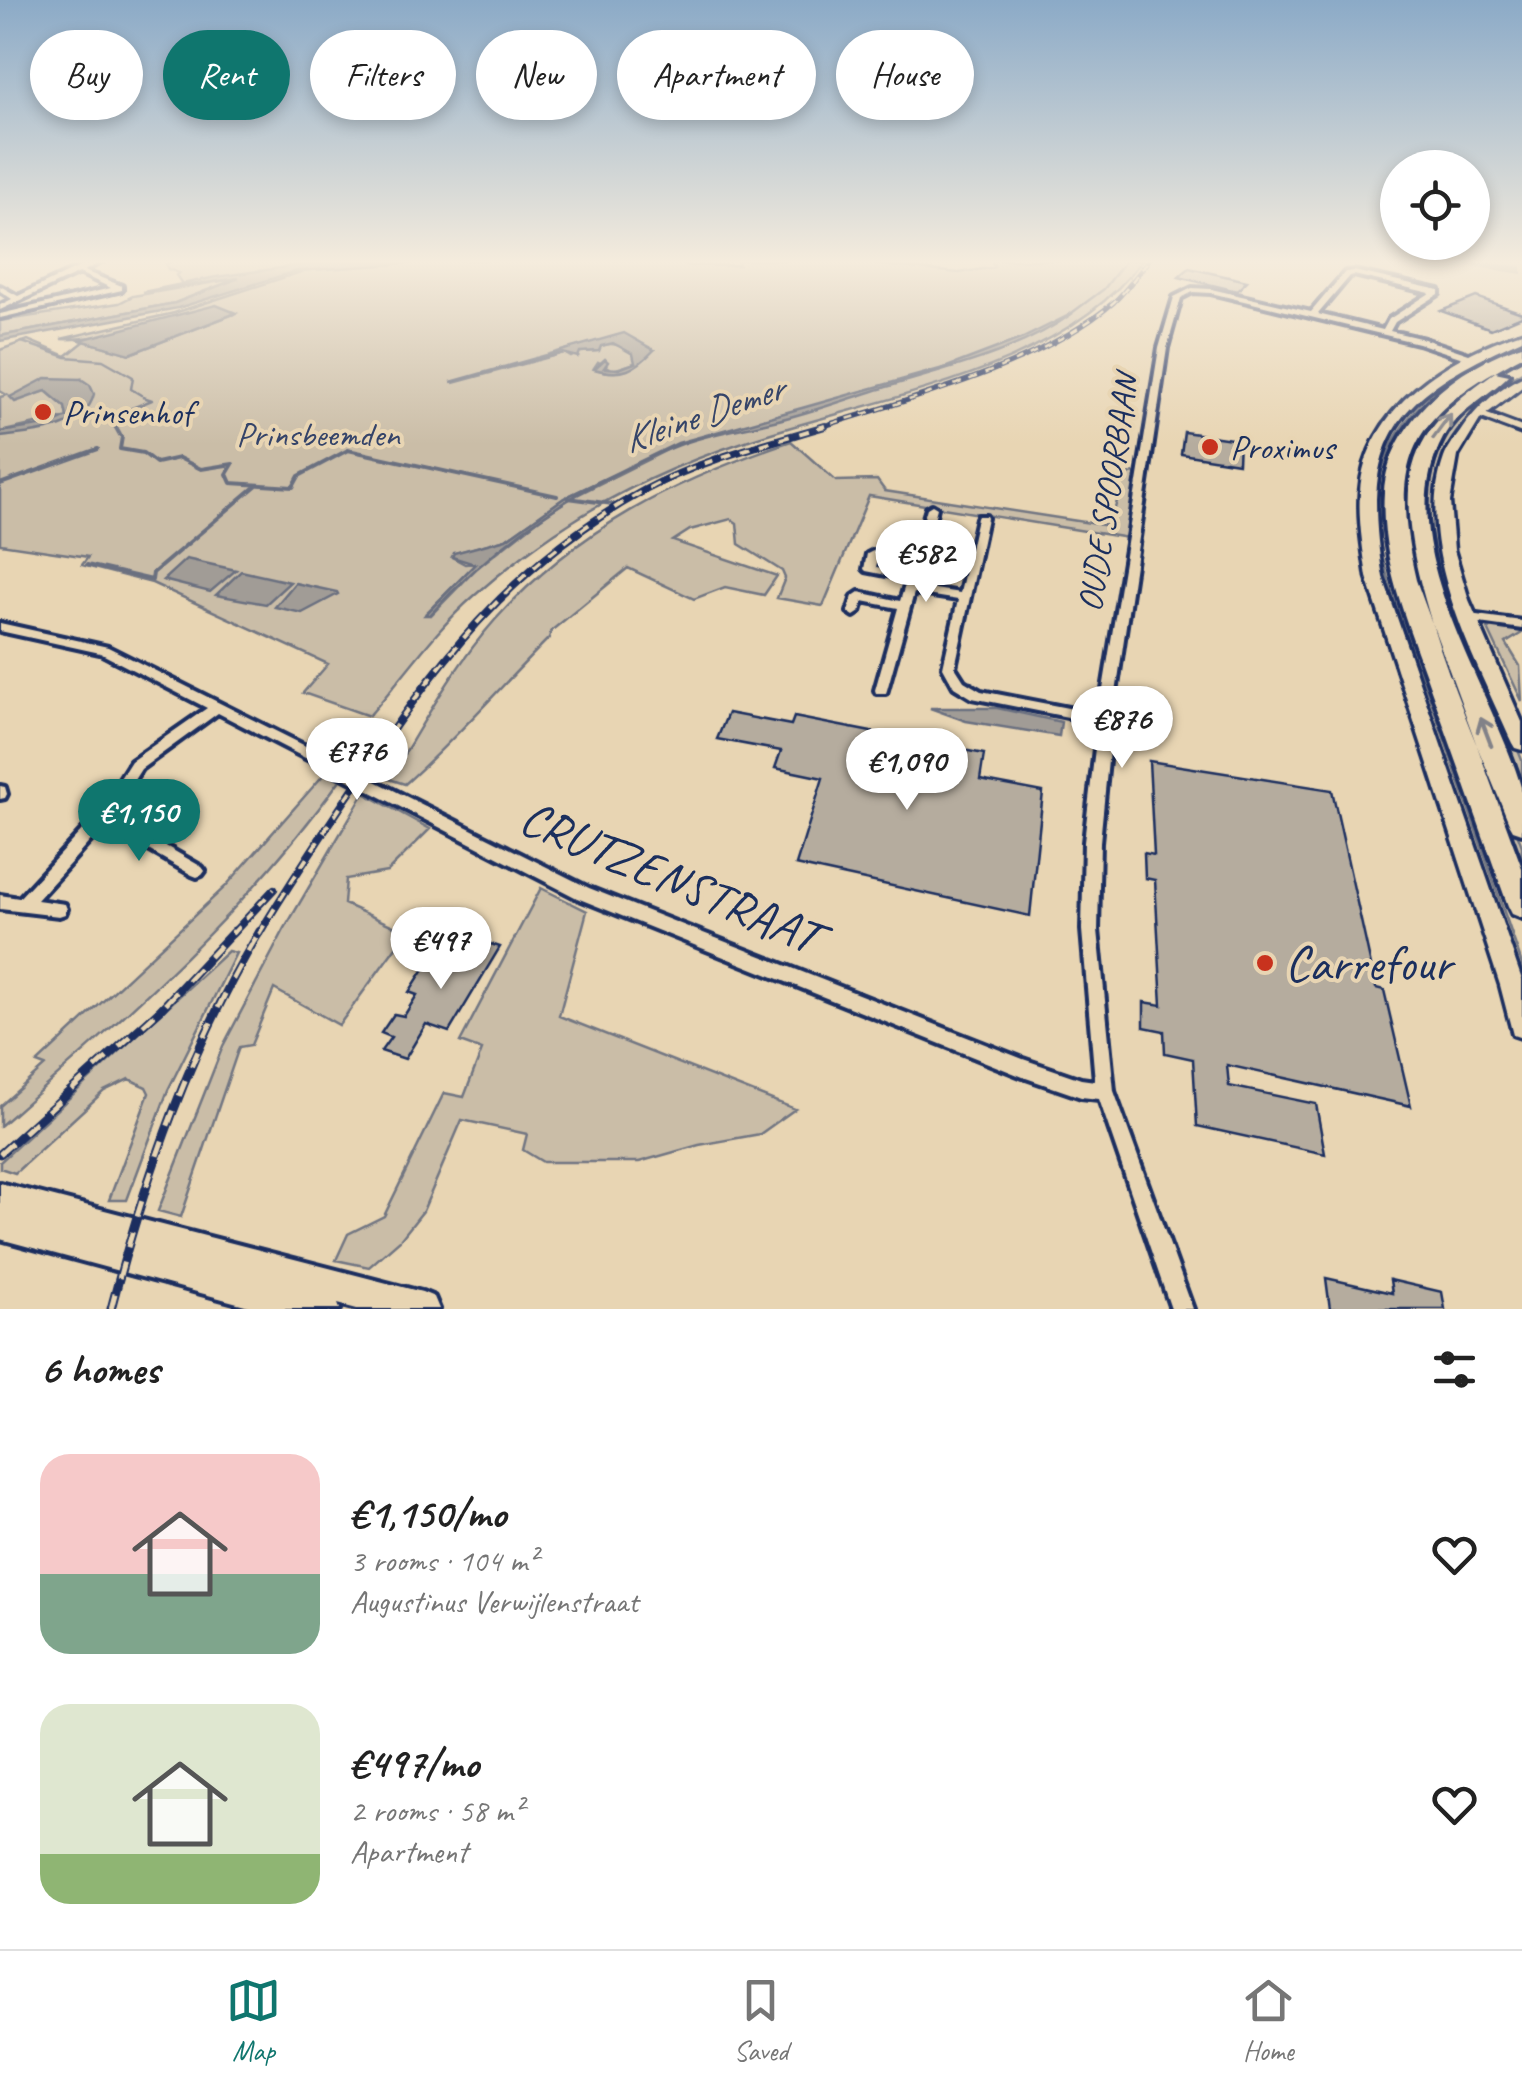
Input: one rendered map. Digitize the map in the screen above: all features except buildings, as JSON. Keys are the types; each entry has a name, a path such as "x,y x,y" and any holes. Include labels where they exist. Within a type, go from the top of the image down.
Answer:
{"highway":[{"path":"1522,350 1456,385 1417,423 1395,474 1393,502 1400,571 1522,906"},
{"path":"1522,364 1482,386 1438,428 1425,452 1414,507 1428,582 1522,823"}],"main road":[{"path":"0,1199 422,1309"},
{"path":"0,1222 323,1309"}],"street":[{"name":"OUDE SPOORBAAN","path":"1105,1091 1090,930 1092,842 1105,720 1171,321"},
{"name":"OUDE SPOORBAAN","path":"1339,321 1469,357"},
{"path":"1386,332 1392,321"},
{"path":"1522,335 1469,357 1415,394 1389,423 1370,465 1365,520 1375,577 1512,986 1522,1027"},
{"path":"1522,381 1479,414 1456,443 1444,472 1440,517 1444,544 1469,618 1522,743"},
{"path":"1479,414 1522,430"},
{"path":"881,690 932,508"},
{"path":"982,518 949,667 959,684 977,694 1105,720"},
{"path":"873,554 870,569 964,597"},
{"path":"854,612 859,596 904,605"},
{"path":"1469,618 1522,625"},
{"name":"CRUTZENSTRAAT","path":"0,626 104,650 584,893 1022,1068 1080,1088 1105,1091"},
{"path":"22,904 104,817 136,765 217,707"},
{"path":"104,817 196,871"},
{"path":"0,902 59,908"},
{"path":"1105,1091 1182,1309"}],"green space":[{"path":"0,321 79,321 0,336"},
{"name":"Prinsbeemden","path":"139,321 161,321 92,337 61,339"},
{"name":"Prinsbeemden","path":"216,321 1076,321 1015,356 962,377 724,449 626,490 536,546 474,596 369,716 303,693 328,664 152,583 82,565 88,557 0,544 0,437 71,421 81,379 35,394 46,391 65,407 67,417 0,432 0,397 7,395 0,391 0,350 28,340 66,356 85,341 130,354","holes":["619,335 654,350 634,367 619,372 594,368 598,362 613,370 635,363 637,358 633,354 611,344 596,351 571,357 564,353 453,383","681,443 569,499 477,568 431,615 426,613 477,563 465,564 452,557 455,553 506,539 564,498"]},
{"path":"1522,338 1522,342 1453,378 1415,410 1388,452 1377,506 1379,537 1394,600 1522,964 1522,992 1372,535 1378,459 1398,420 1452,371"},
{"path":"1522,354 1522,359 1470,388 1436,420 1416,456 1409,494 1412,536 1423,580 1522,846 1522,881 1401,536 1408,454 1439,406"},
{"path":"1522,372 1522,377 1478,408 1455,435 1439,468 1435,516 1450,587 1522,760 1522,780 1450,603 1430,526 1430,491 1437,458 1454,427 1482,399"},
{"path":"791,441 836,481 877,480 885,491 1110,526 1124,476 1140,476 1128,538 869,496 823,606 777,598 785,578 782,571 739,544 737,523 731,519 690,530 673,541 777,576 764,595 725,587 694,599 628,568 551,631 549,638 405,784 389,779 465,657 495,620 560,559 595,533 668,491"},
{"path":"1518,628 1522,633 1506,643 1520,666 1522,701 1488,629"},
{"path":"326,772 340,780 303,829 223,920 136,1005 0,1126 0,1106 45,1066 37,1063 225,887"},
{"path":"364,793 430,829 387,872 346,879 344,904 407,932 339,1025 274,989 251,1045 239,1047 181,1217 158,1211 223,1046 285,928"},
{"path":"541,888 587,911 559,1016 795,1109 760,1134 699,1145 639,1162 543,1162 523,1150 527,1134 462,1120 423,1211 400,1240 369,1267 336,1260 348,1234 384,1216 444,1093 464,1097 482,1050 460,1042"},
{"path":"228,951 236,953 168,1090 127,1200 109,1200 149,1093 146,1087 129,1079 104,1091 15,1173 0,1168 0,1162"}],"shaded area":[{"path":"79,321 107,321 0,341 0,336"},
{"path":"153,321 215,321 130,354 80,340"},
{"path":"1061,321 985,357 804,413 702,437 644,460 544,515 484,562 430,615 425,615 475,564 452,557 454,553 506,539 564,498 678,443 947,367"},
{"path":"624,333 654,350 628,370 594,369 605,359 608,362 604,368 619,369 635,363 633,354 613,343 601,346 599,351 580,352 578,357 563,353 451,382"},
{"path":"46,378 81,379 94,394 89,406 80,416 55,428 0,437 0,432 52,424 67,417 65,407 46,391 15,402 10,397"},
{"path":"186,559 236,570 210,592 163,580"},
{"path":"241,571 290,582 266,604 216,595"},
{"path":"295,583 338,594 302,613 275,607"},
{"path":"930,708 997,708 1061,722 1059,736 966,721"}],"waterway":[{"name":"Kleine Demer","path":"22,342 66,357 103,360 133,377 131,389 141,395"},
{"name":"Kleine Demer","path":"116,428 110,417 152,400 143,397"},
{"name":"Kleine Demer","path":"115,426 120,435"},
{"name":"Kleine Demer","path":"122,437 120,449 143,453 156,463 179,458 201,469 233,464 227,474 231,483 293,487 299,476 348,450 557,496"},
{"path":"0,484 98,449"},
{"path":"87,565 152,580 153,573 257,485"},
{"path":"568,498 613,504"}],"railway":[{"path":"817,428 973,378 1050,344 1088,321"},
{"path":"259,934 412,703 444,661 514,585 597,519 666,479 710,461 825,426"},
{"path":"232,934 274,889"},
{"path":"0,1154 160,1010 234,931"},
{"path":"111,1309 172,1114 212,1021 260,931"}],"place":[{"name":"Prinsenhof","path":"43,412"},
{"name":"Proximus","path":"1210,447"},
{"name":"Carrefour","path":"1265,963"}]}
